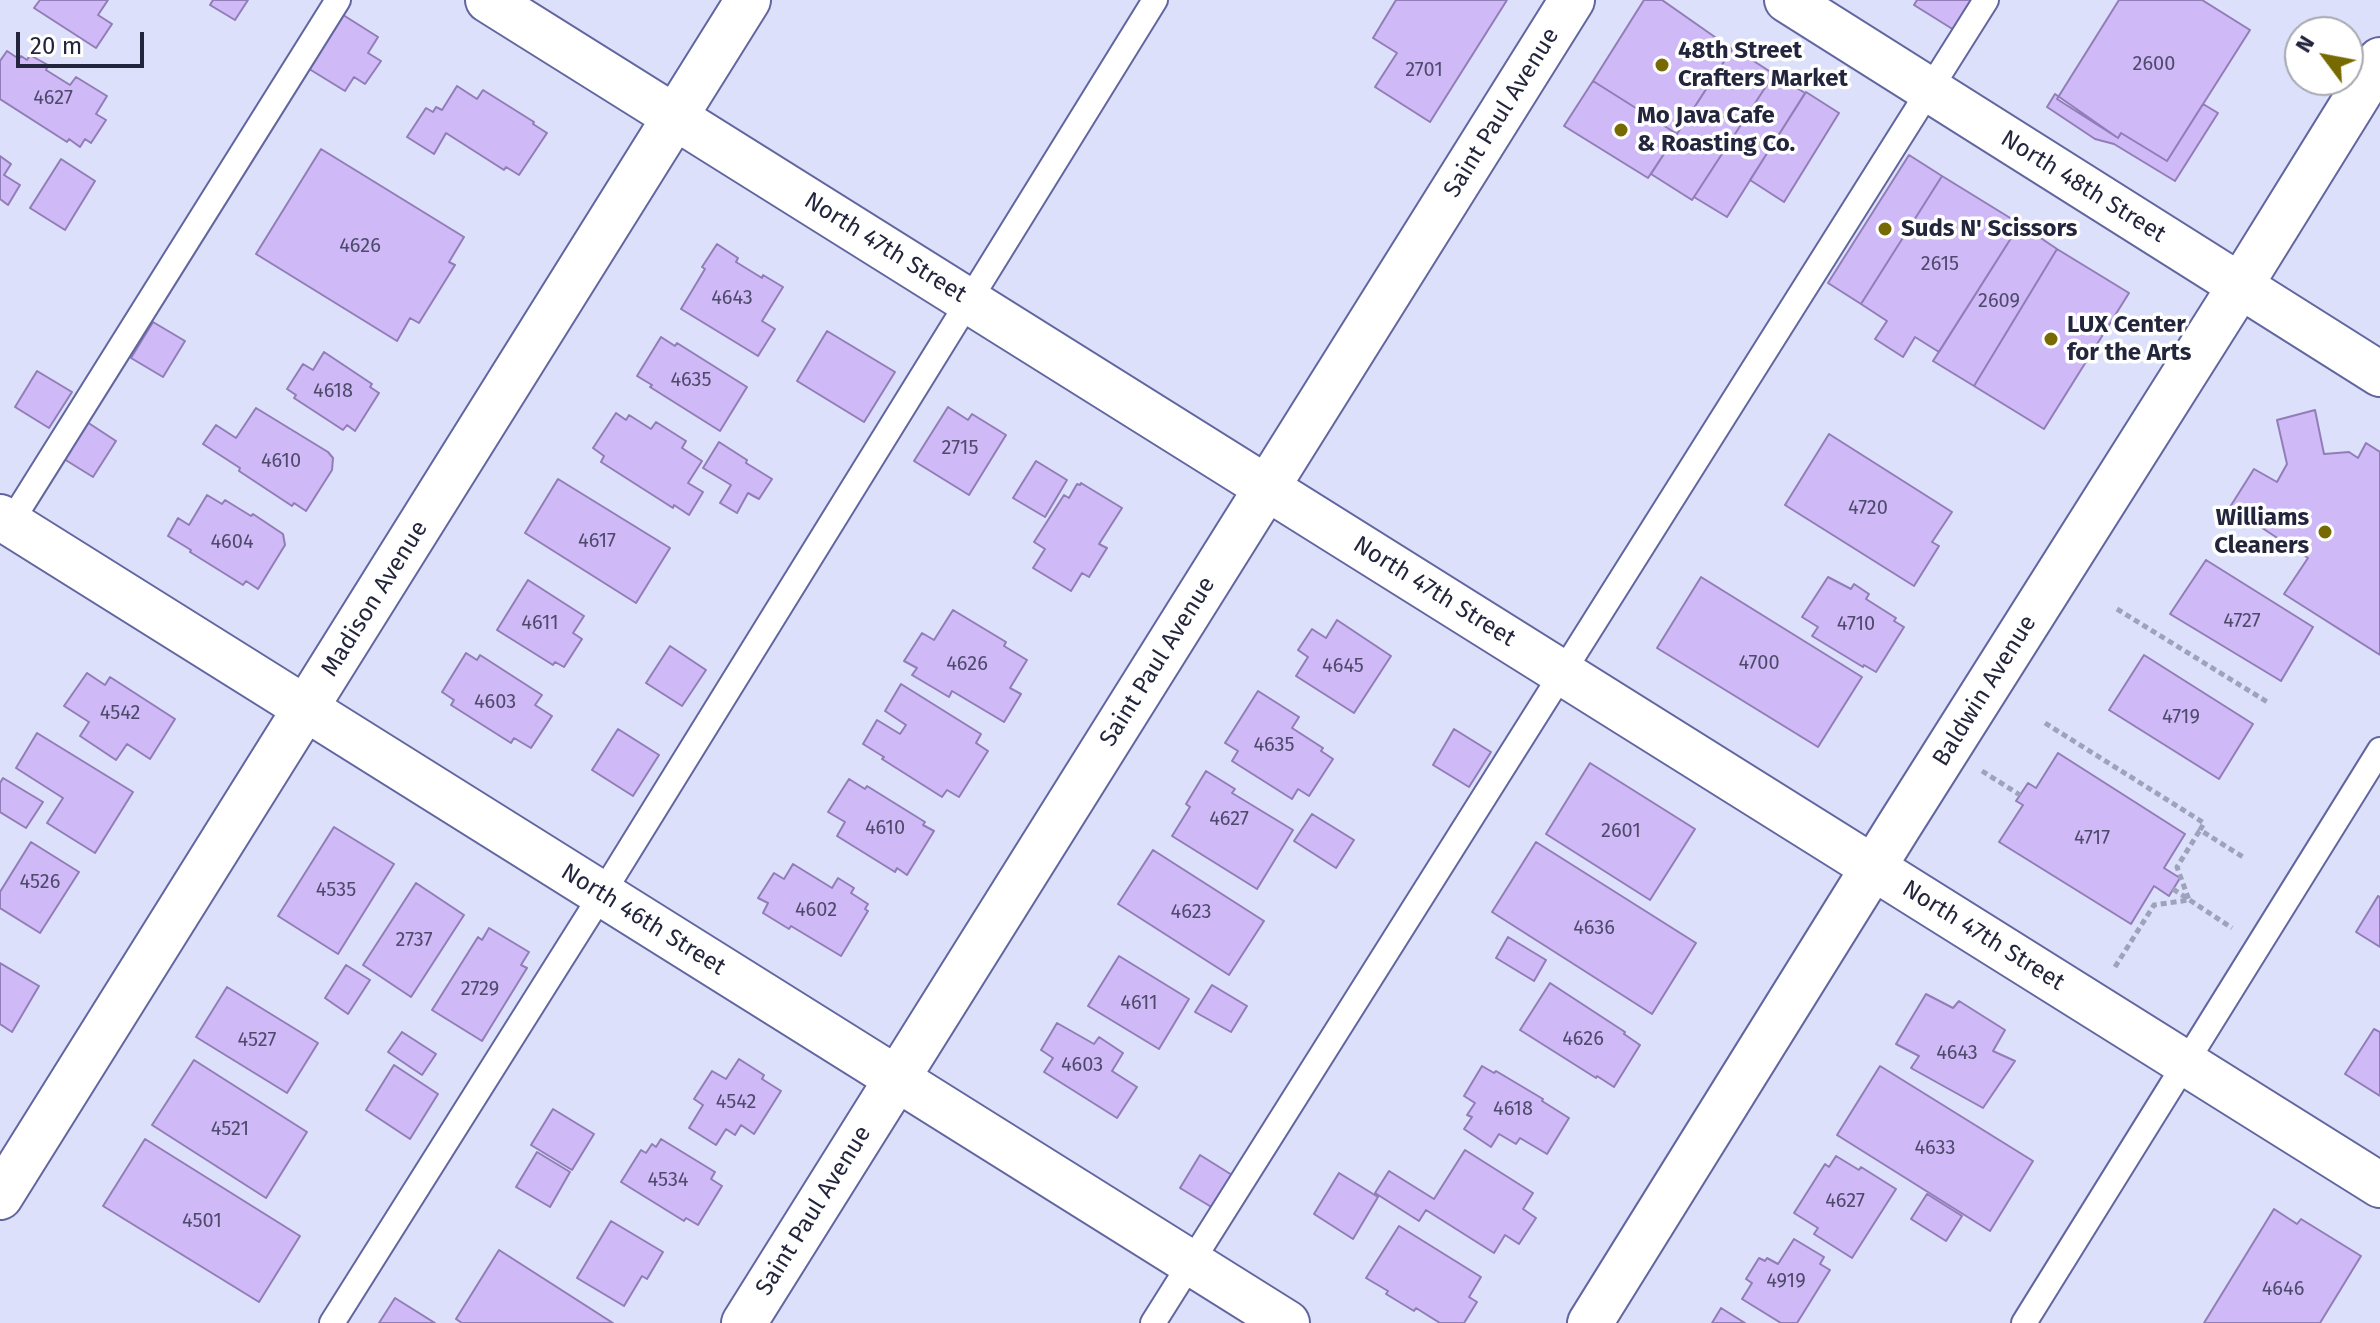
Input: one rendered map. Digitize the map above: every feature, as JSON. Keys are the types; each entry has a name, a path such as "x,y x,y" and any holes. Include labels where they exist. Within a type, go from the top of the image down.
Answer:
{"street":[{"name":"North 47th Street","path":"488,0 2380,1185"},
{"name":"Madison Avenue","path":"0,1197 748,0"},
{"name":"Saint Paul Avenue","path":"744,1323 1572,0"},
{"name":"North 48th Street","path":"1787,0 2380,374"},
{"name":"Baldwin Avenue","path":"1590,1323 2380,60"},
{"name":"North 46th Street","path":"3,526 306,709 1287,1323"}],"lane":[{"path":"3,526 338,0"},
{"path":"332,1323 602,894 1155,0"},
{"path":"1153,1323 1986,0"},
{"path":"2024,1323 2380,750"}],"path":[{"path":"2117,609 2269,703"},
{"path":"2045,723 2204,823 2177,867 2189,900"},
{"path":"1980,770 2020,795"},
{"path":"2200,830 2243,857"},
{"path":"2173,889 2259,945"},
{"path":"2112,972 2154,905 2189,900"}],"building":[{"path":"40,0 108,0 98,15 112,24 96,48 34,8"},
{"path":"213,0 248,0 235,20 210,5"},
{"path":"1396,0 1507,0 1430,122 1375,87 1397,53 1373,38"},
{"name":"48th Street Crafters Market","path":"1644,0 1662,0 1732,49 1677,134 1593,81"},
{"path":"1917,0 1972,0 1954,30 1914,5"},
{"path":"2119,0 2202,0 2250,30 2167,161 2121,133 2118,138 2057,99"},
{"path":"340,13 378,37 368,53 381,61 365,84 354,77 345,91 306,67"},
{"path":"1733,48 1774,74 1692,200 1651,174"},
{"path":"7,51 19,59 21,56 27,60 30,55 48,65 46,70 70,85 76,77 107,96 96,114 106,120 91,143 85,139 80,147 69,139 67,142 0,99 0,61"},
{"path":"1774,74 1805,93 1727,217 1694,197"},
{"name":"Mo Java Cafe & Roasting Co.","path":"1593,81 1677,134 1648,178 1564,126"},
{"path":"457,86 477,99 483,90 547,133 519,175 506,167 504,170 446,133 434,154 407,137 426,108 433,112 436,107 442,110"},
{"path":"1806,92 1839,113 1784,202 1750,180"},
{"path":"2055,94 2118,138 2121,133 2167,161 2203,104 2218,113 2175,181 2114,144 2095,139 2047,107"},
{"path":"321,149 464,237 449,262 455,265 419,323 410,318 397,341 256,254"},
{"name":"Suds N' Scissors","path":"1909,155 1942,176 1861,304 1828,283"},
{"path":"0,156 11,164 4,175 20,185 8,205 0,199"},
{"path":"61,159 95,181 65,230 30,208"},
{"path":"1942,176 2020,224 1939,352 1915,337 1903,357 1875,339 1887,321 1861,304"},
{"path":"2020,224 2057,249 1974,386 1933,361"},
{"path":"717,244 738,258 736,262 783,287 762,321 775,329 758,356 681,309"},
{"name":"LUX Center for the Arts","path":"2057,249 2129,293 2044,429 1974,386"},
{"path":"153,322 185,341 163,377 131,358"},
{"path":"827,331 895,372 864,422 797,381"},
{"path":"661,337 675,346 677,343 747,387 720,431 637,376"},
{"path":"324,352 372,384 370,387 379,393 355,431 347,425 343,430 294,398 296,395 287,389 303,364 313,370"},
{"path":"37,371 72,392 49,428 15,407"},
{"path":"948,407 968,420 972,414 1006,435 969,495 914,461"},
{"path":"256,408 333,458 332,470 306,511 294,503 292,506 203,444 216,425 236,438"},
{"name":"Williams Cleaners","path":"2315,410 2324,454 2349,452 2358,458 2366,443 2380,452 2380,655 2284,594 2308,558 2230,507 2254,469 2277,482 2287,464 2277,420"},
{"path":"616,413 626,420 629,415 651,429 656,422 686,441 682,448 702,461 688,483 703,492 689,515 601,462 604,456 593,448"},
{"path":"87,422 116,441 93,477 64,459"},
{"path":"1829,434 1952,512 1932,542 1939,546 1914,586 1785,505"},
{"path":"719,442 772,479 759,499 748,493 737,513 720,503 731,485 703,468"},
{"path":"1036,461 1067,480 1045,517 1013,498"},
{"path":"558,479 670,548 636,603 525,533"},
{"path":"1081,483 1122,508 1099,544 1107,548 1089,577 1082,573 1071,591 1033,568 1045,549 1034,542 1064,495 1069,498 1077,484"},
{"path":"207,495 222,504 225,500 251,516 253,514 283,534 285,545 258,589 246,581 243,585 168,536 178,518 189,525"},
{"path":"2206,560 2313,627 2281,681 2170,614"},
{"path":"1701,577 1862,677 1818,747 1657,648"},
{"path":"1828,577 1851,589 1854,584 1869,594 1866,599 1896,618 1894,621 1904,627 1876,672 1812,636 1818,627 1802,617"},
{"path":"528,580 584,616 573,633 582,639 564,667 555,662 553,665 497,630"},
{"path":"953,610 1006,642 1004,646 1027,660 1010,688 1021,694 1004,722 952,691 949,697 912,675 917,668 904,661 922,633 934,640"},
{"path":"1337,620 1391,656 1354,713 1296,676 1308,657 1298,650 1312,629 1326,638"},
{"path":"670,646 706,670 682,706 646,683"},
{"path":"466,653 477,660 480,655 542,695 535,705 552,716 531,748 514,738 511,743 451,705 454,700 442,692"},
{"path":"2144,655 2253,724 2219,779 2109,710"},
{"path":"87,673 105,685 110,677 175,719 150,759 127,744 116,760 80,736 89,722 64,706"},
{"path":"901,684 981,734 976,743 988,751 959,797 947,790 942,797 863,744 877,720 900,734 906,725 885,711"},
{"path":"1258,691 1299,717 1292,728 1323,748 1321,751 1333,759 1309,796 1298,789 1292,799 1232,761 1238,751 1225,743"},
{"path":"618,729 659,755 633,796 592,770"},
{"path":"1454,729 1491,752 1469,787 1433,765"},
{"path":"37,733 133,792 95,853 47,823 63,798 16,768"},
{"path":"2058,753 2185,834 2164,868 2180,878 2169,896 2154,886 2131,924 1999,842 2023,805 2016,801 2028,783 2036,788"},
{"path":"1590,763 1695,829 1650,900 1546,834"},
{"path":"1206,771 1235,789 1232,793 1293,830 1257,889 1172,836 1190,807 1186,804"},
{"path":"3,778 43,802 26,828 0,812 0,783"},
{"path":"849,779 865,789 867,786 925,822 923,825 934,831 907,875 897,868 895,872 837,836 845,822 828,812"},
{"path":"1312,814 1354,840 1336,868 1294,841"},
{"path":"334,827 394,864 338,954 278,916"},
{"path":"31,842 79,872 40,933 0,908 0,892"},
{"path":"1536,842 1696,943 1652,1014 1492,912"},
{"path":"1153,850 1264,921 1229,975 1118,904"},
{"path":"793,864 832,888 838,878 854,888 851,893 868,904 865,909 868,911 841,956 763,913 768,903 758,898 774,873 784,879"},
{"path":"416,883 464,915 411,997 363,965"},
{"path":"2380,897 2380,947 2356,932"},
{"path":"489,928 529,952 521,965 527,968 482,1041 432,1010 478,937 482,940"},
{"path":"1508,937 1546,960 1534,981 1496,958"},
{"path":"1119,956 1189,999 1159,1049 1088,1006"},
{"path":"0,963 39,986 12,1032 0,1024"},
{"path":"346,965 370,980 348,1014 325,998"},
{"path":"1550,983 1640,1045 1614,1087 1520,1030"},
{"path":"1212,985 1247,1006 1231,1032 1195,1012"},
{"path":"227,987 318,1043 287,1093 196,1037"},
{"path":"1926,994 1953,1008 1959,1001 2005,1030 1993,1051 2015,1061 1983,1108 1911,1068 1919,1056 1896,1044"},
{"path":"1057,1023 1094,1044 1099,1037 1123,1053 1112,1071 1137,1087 1117,1118 1044,1072 1053,1058 1041,1050"},
{"path":"2374,1029 2380,1032 2380,1096 2345,1074"},
{"path":"402,1032 436,1054 422,1075 388,1052"},
{"path":"739,1059 764,1075 762,1079 781,1091 754,1134 741,1125 735,1135 726,1129 716,1145 689,1128 703,1105 694,1099 712,1071 726,1079"},
{"path":"194,1060 307,1132 266,1198 152,1125"},
{"path":"394,1065 438,1094 410,1139 366,1110"},
{"path":"1482,1066 1543,1099 1569,1118 1547,1154 1520,1138 1516,1144 1499,1134 1491,1147 1464,1129 1472,1117 1467,1115 1475,1103 1464,1096"},
{"path":"1880,1066 2033,1161 1990,1231 1837,1135"},
{"path":"553,1109 594,1134 572,1170 531,1145"},
{"path":"145,1139 300,1236 259,1302 103,1206"},
{"path":"661,1139 715,1172 711,1179 722,1186 698,1225 686,1218 684,1221 621,1182 641,1150 646,1153 652,1144 656,1147"},
{"path":"1465,1150 1533,1193 1523,1209 1536,1218 1519,1244 1505,1235 1494,1253 1426,1210 1419,1221 1375,1193 1389,1171 1434,1199"},
{"path":"537,1152 570,1172 550,1207 516,1187"},
{"path":"1200,1155 1232,1175 1213,1208 1180,1188"},
{"path":"1836,1156 1859,1170 1861,1167 1896,1189 1852,1258 1814,1234 1818,1228 1794,1213 1825,1164 1829,1167"},
{"path":"1339,1173 1378,1197 1353,1239 1314,1214"},
{"path":"1927,1194 1962,1216 1946,1241 1911,1219"},
{"path":"2274,1209 2297,1224 2301,1219 2361,1256 2320,1323 2204,1323"},
{"path":"611,1221 663,1252 647,1279 642,1276 624,1306 577,1278"},
{"path":"1399,1226 1481,1277 1469,1297 1477,1302 1464,1323 1440,1323 1386,1294 1388,1291 1366,1278"},
{"path":"1794,1239 1824,1257 1820,1264 1830,1270 1797,1323 1781,1323 1742,1299 1752,1283 1746,1279 1759,1258 1765,1261 1767,1258 1778,1264"},
{"path":"499,1250 613,1323 462,1323 456,1319"},
{"path":"395,1298 435,1323 379,1323"},
{"path":"1721,1308 1745,1323 1712,1323"}],"place":[{"name":"48th Street Crafters Market","path":"1662,65"},
{"name":"Mo Java Cafe & Roasting Co.","path":"1621,130"},
{"name":"Suds N' Scissors","path":"1885,229"},
{"name":"LUX Center for the Arts","path":"2051,339"},
{"name":"Williams Cleaners","path":"2325,532"}]}
